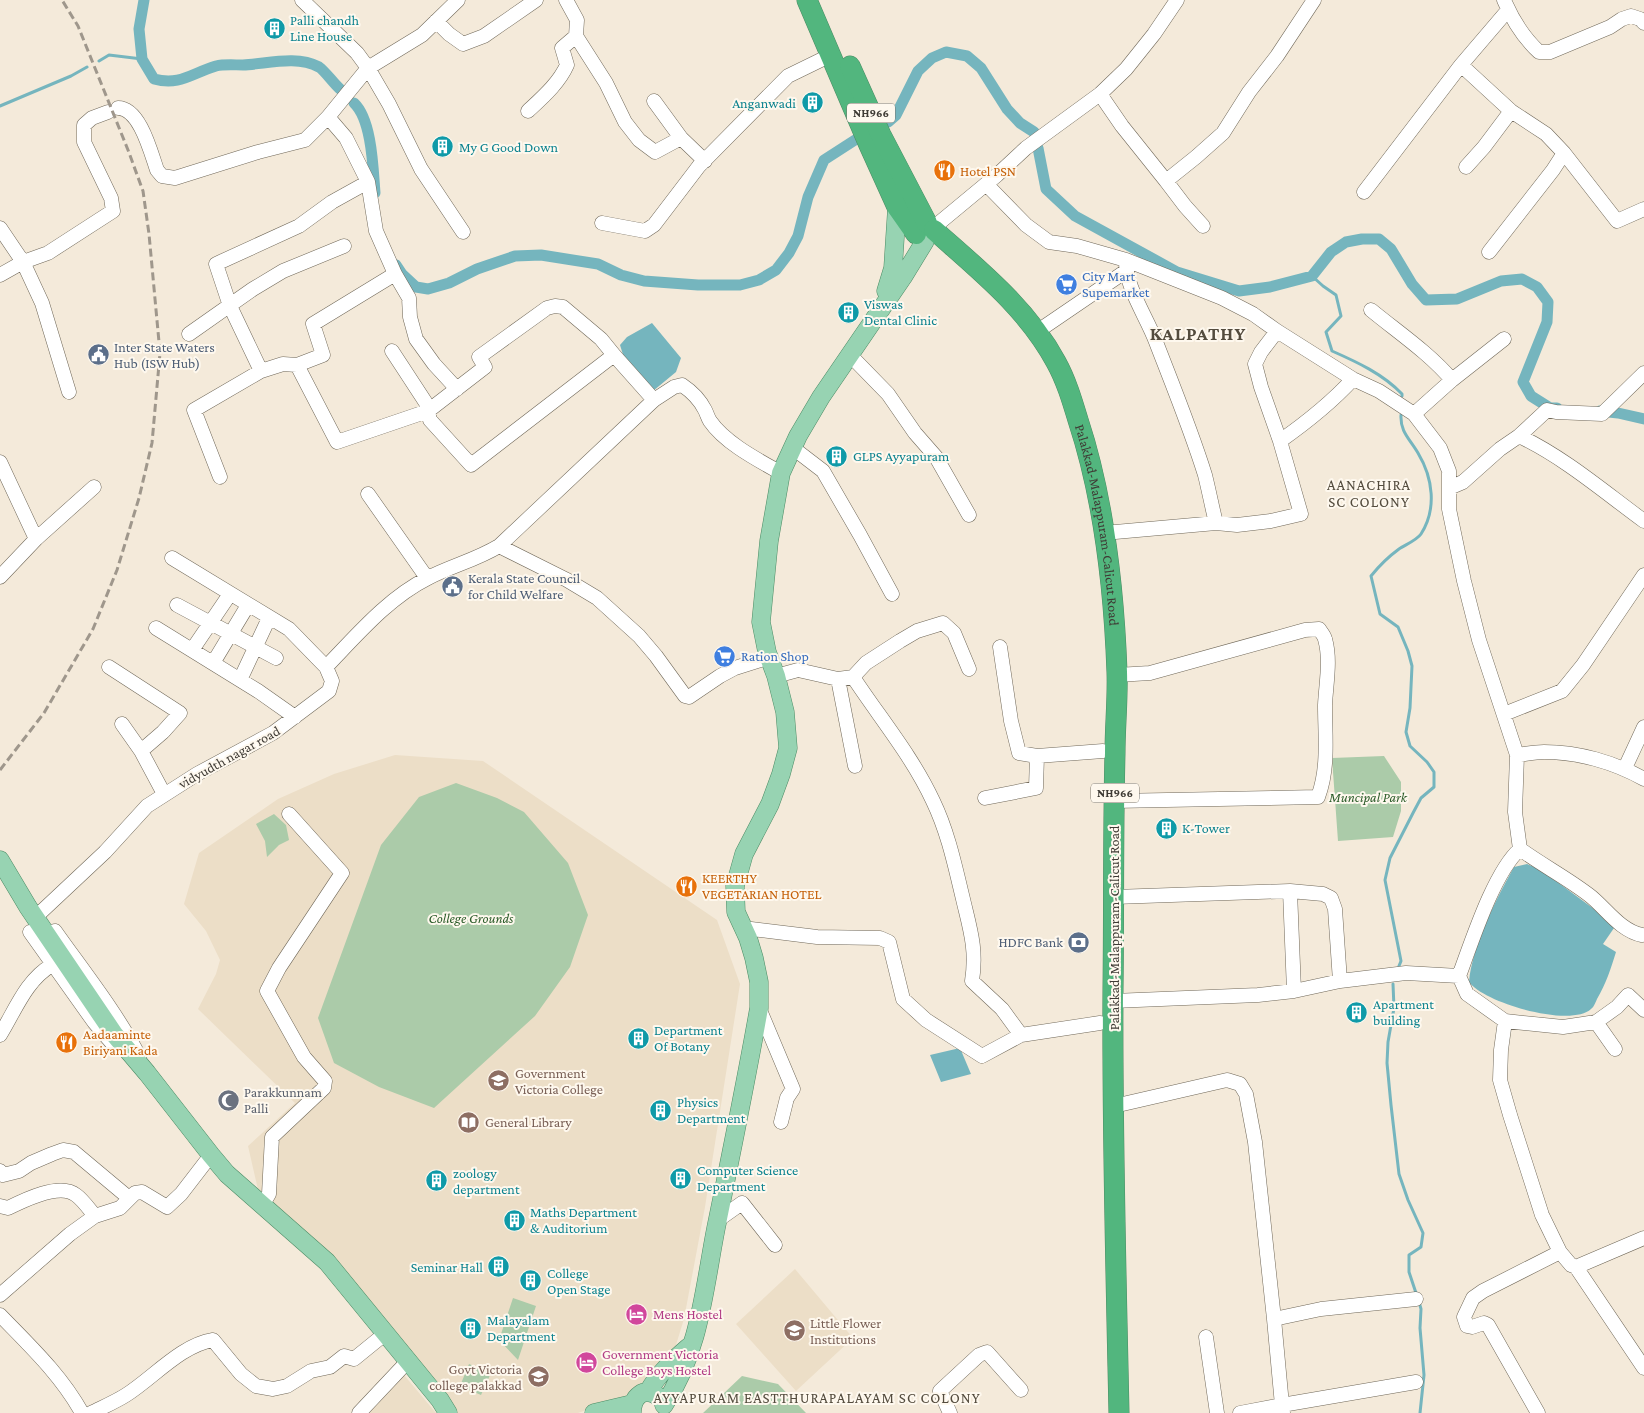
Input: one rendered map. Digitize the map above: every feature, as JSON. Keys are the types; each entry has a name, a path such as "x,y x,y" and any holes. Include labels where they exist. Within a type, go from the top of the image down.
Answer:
{"highway":[{"name":"Palakkad-Malappuram-Calicut Road","path":"807,0 897,207 927,233 999,287 1038,331 1057,363 1071,396 1084,437 1094,480 1104,533 1114,620 1117,675 1113,1001 1119,1413"},
{"name":"Palakkad-Malappuram-Calicut Road","path":"821,0 927,233 1027,338 1045,367 1057,390 1070,428 1087,500 1098,570 1104,633 1105,676 1100,1023 1107,1413"}],"main road":[{"path":"881,308 893,268 897,207"},
{"path":"664,1409 686,1363 701,1316 759,1008 759,982 756,966 736,912 734,886 744,854 770,804 788,748 785,712 776,676 767,652 761,622 769,541 781,473 821,397 881,308 927,233"},
{"path":"1,856 28,907 114,1034 211,1155 228,1174 327,1262 440,1400 448,1413"},
{"path":"648,1392 654,1380 663,1370 692,1344"},
{"path":"594,1413 632,1409 636,1398 648,1392 655,1394 661,1399 664,1409"}],"street":[{"path":"302,0 357,53 368,68 389,104 421,169 463,232"},
{"path":"0,275 23,262 48,253 113,211 111,198 84,142 84,125 92,118 113,110 129,110 138,121 162,176 175,178 258,152 305,140 328,117 368,68 422,35 458,0"},
{"path":"436,21 463,44 484,36 536,0"},
{"path":"566,0 577,20 576,36 606,83 625,122 639,140 655,152 681,138"},
{"path":"927,233 1026,148 1100,94 1126,69 1154,34 1177,0"},
{"path":"1166,181 1196,158 1222,133 1314,0"},
{"path":"1364,192 1506,5 1529,43 1539,52 1550,52 1610,28 1622,19 1631,16 1640,19 1644,24"},
{"path":"528,110 542,99 562,76 567,65 562,48 576,36"},
{"path":"602,223 645,231 654,225 704,161 788,76 831,55"},
{"path":"1461,65 1511,110 1546,134 1564,153 1617,221 1644,209"},
{"path":"1100,94 1122,126 1203,226"},
{"path":"654,101 681,138 704,161"},
{"path":"1466,167 1484,147 1511,110"},
{"path":"328,117 346,138 368,182 376,231 395,274 409,298 410,317 416,339 434,364 457,389"},
{"path":"1489,252 1564,153"},
{"path":"261,371 230,306 216,264 299,226 332,202 368,182"},
{"path":"986,184 1026,225 1049,242 1077,246 1126,266 1222,298 1253,314 1353,379 1379,391 1414,414 1440,448 1449,471 1449,509 1464,581 1479,640 1517,755 1515,812 1520,849 1590,895 1618,921 1636,934 1642,935"},
{"path":"0,228 23,262 42,303 68,392"},
{"path":"189,334 253,289 283,271 344,246"},
{"path":"1038,331 1126,266"},
{"path":"1126,266 1140,307 1155,339 1187,423 1205,476 1216,524"},
{"path":"220,477 194,410 261,371 283,364 297,365 324,354 312,324 395,274"},
{"path":"297,365 336,442 428,411 486,367 479,358 547,308 555,306 562,307 601,339 654,400"},
{"path":"1371,310 1440,365 1452,380"},
{"path":"1104,533 1216,524 1237,525 1271,521 1301,514 1280,441 1261,387 1256,364 1261,352 1277,331"},
{"path":"1414,414 1452,380 1504,339"},
{"path":"392,351 426,403 430,420 471,465 614,355"},
{"path":"850,355 888,394 915,433 936,457 969,515"},
{"path":"1449,488 1463,482 1500,449 1519,436 1547,410 1556,412 1606,410 1644,373"},
{"path":"1280,441 1309,421 1353,379"},
{"path":"172,558 288,630 326,667 380,612 427,578 484,555 499,546 654,400 674,387 682,385 691,391 710,421 726,438 781,473"},
{"path":"1519,436 1537,444 1562,461 1644,522"},
{"path":"793,448 823,471 892,594"},
{"path":"0,462 36,538"},
{"path":"0,577 36,538 94,487"},
{"path":"368,494 427,578"},
{"path":"499,546 567,580 598,598 639,636 685,696 689,697 735,668 770,657"},
{"path":"1504,714 1562,692 1583,665 1644,575"},
{"path":"192,650 230,594"},
{"path":"177,605 276,658"},
{"path":"213,663 248,605"},
{"path":"240,680 269,618"},
{"path":"776,676 798,670 838,679 853,677 866,664 900,641 917,631 943,623 954,632 969,669"},
{"path":"156,628 296,717"},
{"path":"1114,801 1318,797 1323,785 1326,755 1327,658 1325,637 1319,629 1305,630 1150,673 1117,675"},
{"path":"1000,647 1011,720 1019,754 1037,756 1103,751"},
{"path":"110,667 180,713 141,752"},
{"name":"vidyudth nagar road","path":"41,912 105,852 146,806 197,774 273,734 328,690 332,681 326,667"},
{"path":"853,677 916,770 933,801 957,871 973,938 974,966 972,981 1002,1009 1022,1035"},
{"path":"838,679 855,766"},
{"path":"122,724 141,752 164,794"},
{"path":"1625,768 1644,727"},
{"path":"1517,755 1544,752 1582,756 1625,768 1644,779"},
{"path":"985,798 1036,788 1037,756"},
{"path":"263,1204 269,1194 272,1137 324,1088 325,1080 304,1057 267,990 279,968 342,873 289,814"},
{"path":"1520,849 1510,858 1489,899 1459,976 1467,994 1505,1021 1563,1027 1596,1022 1617,1007 1628,996 1644,1010"},
{"path":"1,856 100,993 130,1038 147,1073"},
{"path":"1114,897 1290,891 1323,894 1331,898 1335,909 1340,981"},
{"path":"1290,891 1294,991"},
{"path":"743,928 817,937 880,938 889,942 903,999 926,1020 982,1056 1022,1035 1100,1023"},
{"path":"30,932 94,1022 116,1048 147,1073"},
{"path":"0,1035 24,992 42,971 52,965"},
{"path":"1113,1001 1258,995 1294,991 1340,981 1406,974 1459,976"},
{"path":"759,1008 793,1089 786,1098 781,1122"},
{"path":"1505,1021 1501,1050 1500,1080 1542,1214 1560,1252 1571,1265 1576,1267 1644,1368"},
{"path":"1596,1022 1615,1049"},
{"path":"1114,1106 1227,1080 1240,1084 1246,1094 1255,1142 1282,1409"},
{"path":"0,1171 3,1175 18,1171 31,1163 63,1150 74,1152 129,1198"},
{"path":"0,1295 70,1234 95,1216 120,1208 135,1193 142,1192 167,1207 182,1194 211,1155"},
{"path":"0,1206 8,1208 20,1202 59,1190 75,1194 95,1216"},
{"path":"718,1220 742,1203 775,1244"},
{"path":"1576,1267 1644,1238"},
{"path":"1538,1413 1488,1325 1484,1323 1472,1327 1467,1326 1464,1317 1474,1298 1483,1291 1560,1252"},
{"path":"1274,1319 1321,1309 1416,1299"},
{"path":"0,1315 52,1368 82,1413"},
{"path":"91,1413 126,1395 201,1342 213,1340 241,1374 256,1386 272,1389 287,1386 311,1371 330,1366 344,1356 354,1359 386,1333"},
{"path":"1206,1337 1217,1413"},
{"path":"950,1413 940,1391 979,1355 987,1352 1022,1390"},
{"path":"359,1413 408,1362"},
{"path":"1240,1413 1282,1409 1416,1382"}],"shaded area":[{"name":"Government Victoria College","path":"395,755 483,761 717,920 740,984 705,1207 684,1319 671,1361 657,1385 578,1413 458,1413 259,1194 248,1146 295,1103 198,1009 216,974 220,960 206,931 184,904 199,853 278,799 334,774"},
{"name":"Little Flower Institutions","path":"795,1269 853,1338 796,1391 736,1324"},
{"path":"404,1375 436,1413 369,1413"}],"green space":[{"name":"Muncipal Park","path":"1384,756 1401,782 1401,811 1393,837 1338,841 1332,758"},
{"name":"College Grounds","path":"456,783 497,798 524,812 568,863 588,915 570,967 535,1016 434,1108 379,1087 334,1063 318,1018 381,845 419,797"},
{"path":"274,814 286,825 289,840 279,845 267,857 265,841 256,824"},
{"path":"513,1298 536,1306 518,1360 499,1340"},
{"path":"469,1364 491,1373 481,1395 460,1386"},
{"path":"742,1376 778,1384 806,1413 703,1413"}],"water":[{"path":"652,323 681,358 676,372 653,391 625,361 620,345 627,337"},
{"path":"1527,864 1541,870 1613,923 1614,928 1603,944 1616,952 1610,970 1593,1007 1581,1014 1566,1016 1548,1014 1509,1005 1478,990 1469,982 1471,968 1480,939 1500,894 1514,867"},
{"path":"960,1048 971,1074 941,1082 930,1055"}],"waterway":[{"path":"144,0 139,29 142,59 154,79 163,81 179,80 219,65 301,61 319,67 340,89"},
{"path":"888,122 896,115 918,71 932,58 946,52 967,56 981,68 1007,109 1020,123 1034,132"},
{"path":"99,61 109,55 142,59"},
{"path":"0,106 71,76 87,67"},
{"path":"354,103 365,121 368,132 375,193"},
{"path":"396,265 402,274 416,287 428,289 449,283 477,269 515,256 541,255 598,264 621,275 644,281 698,285 740,285 759,280 776,270 789,253 798,236 808,197 824,160 855,140"},
{"path":"1038,148 1046,189 1075,216 1177,272 1239,291 1270,287 1312,276 1331,252 1346,242 1362,239 1379,239 1391,249 1412,284 1426,300 1457,299 1501,281 1522,279 1537,287 1548,302 1547,322 1523,382 1531,396 1550,408 1557,408"},
{"path":"1312,276 1336,295 1341,316 1326,332 1332,351 1360,364 1387,380 1402,396"},
{"path":"1600,411 1644,419"},
{"path":"1399,966 1401,961 1385,880 1390,858 1413,813 1421,798 1434,787 1434,772 1427,762 1410,746 1406,732 1410,708 1412,666 1408,651 1398,627 1380,614 1371,576 1391,555 1421,534 1426,524 1431,504 1430,483 1427,473 1418,453 1404,431 1401,415"},
{"path":"1393,984 1394,1008 1388,1042 1387,1063 1399,1174 1423,1233 1421,1247 1409,1255 1409,1272 1417,1296"},
{"path":"1419,1302 1421,1309 1420,1328 1424,1375 1420,1413"}],"railway":[{"path":"0,770 44,713 93,629 117,570 139,498 152,443 160,353 143,191 78,26 62,0"}],"place":[{"name":"Palli chandh Line House","path":"274,28"},
{"name":"Anganwadi","path":"812,103"},
{"name":"My G Good Down","path":"443,147"},
{"name":"Hotel PSN","path":"944,171"},
{"name":"City Mart Supemarket","path":"1066,284"},
{"name":"Viswas Dental Clinic","path":"848,312"},
{"name":"Inter State Waters Hub (ISW Hub)","path":"98,355"},
{"name":"GLPS Ayyapuram","path":"837,456"},
{"name":"Kerala State Council for Child Welfare","path":"452,586"},
{"name":"Ration Shop","path":"725,656"},
{"name":"K-Tower","path":"1166,828"},
{"name":"KEERTHY VEGETARIAN HOTEL","path":"686,886"},
{"name":"HDFC Bank","path":"1079,942"},
{"name":"Apartment building","path":"1357,1012"},
{"name":"Department Of Botany","path":"638,1038"},
{"name":"Aadaaminte Biriyani Kada","path":"67,1042"},
{"name":"Government Victoria College","path":"499,1081"},
{"name":"Parakkunnam Palli","path":"228,1100"},
{"name":"Physics Department","path":"661,1110"},
{"name":"General Library","path":"469,1122"},
{"name":"Computer Science Department","path":"681,1178"},
{"name":"zoology department","path":"437,1181"},
{"name":"Maths Department & Auditorium","path":"514,1220"},
{"name":"Seminar Hall","path":"499,1267"},
{"name":"College Open Stage","path":"531,1281"},
{"name":"Mens Hostel","path":"637,1314"},
{"name":"Malayalam Department","path":"471,1328"},
{"name":"Little Flower Institutions","path":"794,1331"},
{"name":"Government Victoria College Boys Hostel","path":"586,1362"},
{"name":"Govt Victoria college palakkad","path":"538,1377"}],"district":[{"name":"KALPATHY","path":"1198,333"},
{"name":"AANACHIRA SC COLONY","path":"1369,494"},
{"name":"AYYAPURAM EASTTHURAPALAYAM SC COLONY","path":"817,1398"}]}
